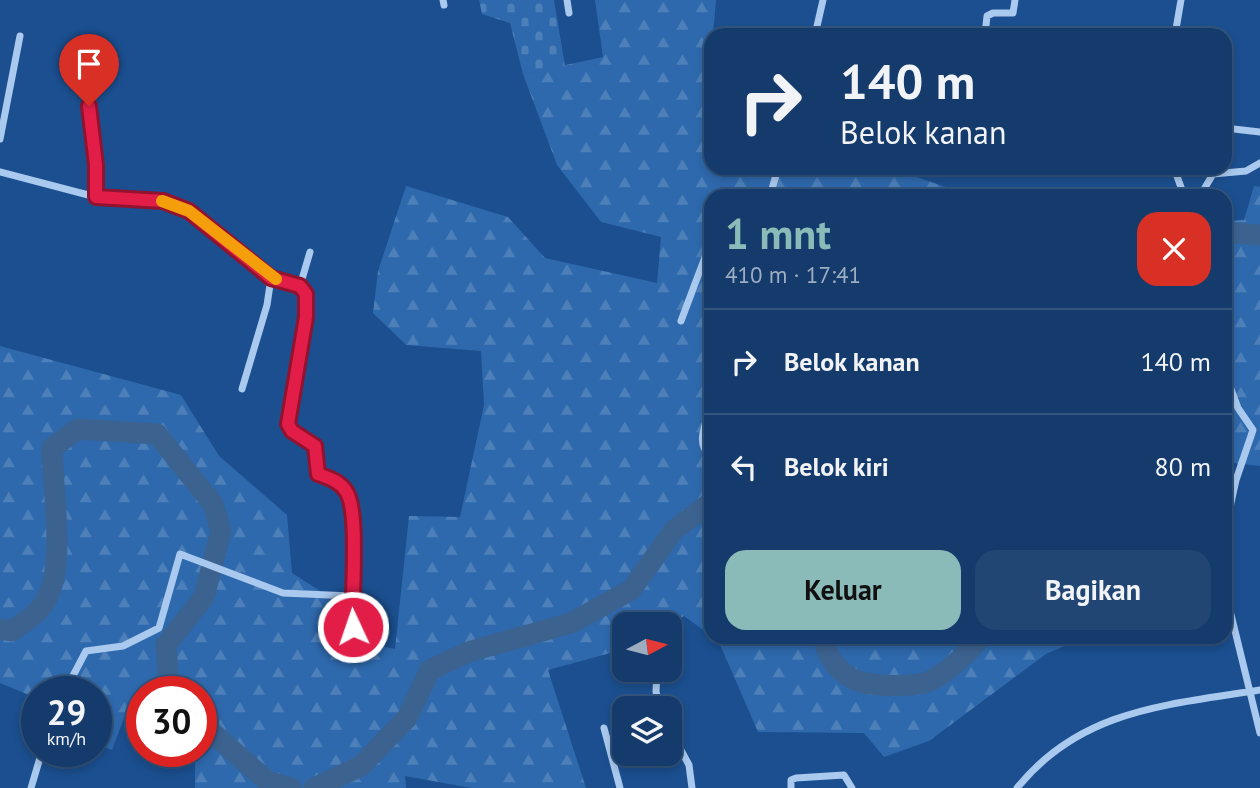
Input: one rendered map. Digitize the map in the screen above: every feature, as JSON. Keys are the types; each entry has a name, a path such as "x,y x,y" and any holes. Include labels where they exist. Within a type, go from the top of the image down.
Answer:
{"street":[{"path":"567,0 569,13"},
{"path":"817,28 823,0"},
{"path":"986,28 987,16 993,13 1013,13 1015,0"},
{"path":"1176,28 1181,0"},
{"path":"0,139 20,36"},
{"path":"89,106 96,165 96,197"},
{"path":"1232,129 1260,132"},
{"path":"1232,173 1246,172 1260,163"},
{"path":"0,172 96,197 163,201 189,211 271,278 300,286 308,300 288,424 292,431 315,446 318,474 334,480 348,496 353,520 353,627"},
{"path":"300,286 310,253"},
{"path":"681,321 704,260"},
{"path":"242,389 267,305 271,278"},
{"path":"1232,392 1238,408 1253,430 1232,498"},
{"path":"704,430 701,441 704,450"},
{"path":"73,676 86,651 123,646 159,628 179,555 245,577 282,593 351,596"},
{"path":"1232,621 1260,733"},
{"path":"1017,788 1051,753 1086,730 1124,714 1149,707 1260,690"},
{"path":"604,728 620,788"},
{"path":"682,752 689,765 692,788"},
{"path":"31,788 37,767"},
{"path":"791,788 791,780 796,778 844,775 852,788"}],"green space":[{"path":"479,0 554,0 565,66 523,74 510,23 482,14"},
{"path":"595,0 716,0 714,28 704,28 704,175 910,175 952,189 704,189 704,631 682,617 682,612 612,612 612,653 548,670 586,788 471,788 405,776 406,788 195,788 195,767 217,767 217,676 126,676 126,713 112,750 112,676 21,676 21,692 0,683 0,346 181,395 219,456 287,515 292,573 342,605 344,639 395,649 409,516 460,517 484,405 481,351 406,345 373,313 378,271 406,186 508,217 545,258 657,283 661,237 601,222 557,165 523,74 603,57"},
{"path":"1254,186 1260,187 1260,466 1232,463 1232,221 1244,220"},
{"path":"720,644 1069,644 1046,654 929,741 884,757 864,733 758,732"}],"waterway":[{"path":"1232,233 1260,235"},
{"path":"0,629 12,631 38,611 48,597 54,578 57,534 52,448 78,429 157,434 213,504 221,531 204,597 166,645 168,676"},
{"path":"314,788 361,766 407,718 430,670 468,652 571,623 631,590 674,530 704,508"},
{"path":"825,644 833,661 853,679 893,686 932,680 959,661 975,644"},
{"path":"217,737 267,781 291,788"}],"slow traffic":[{"path":"162,201 189,211 271,278 276,279"}],"route":[{"path":"89,106 96,165 96,197 163,201 189,211 271,278 300,286 306,294 306,317 288,424 292,431 315,446 318,474 334,480 347,492 353,520 353,627"}]}
